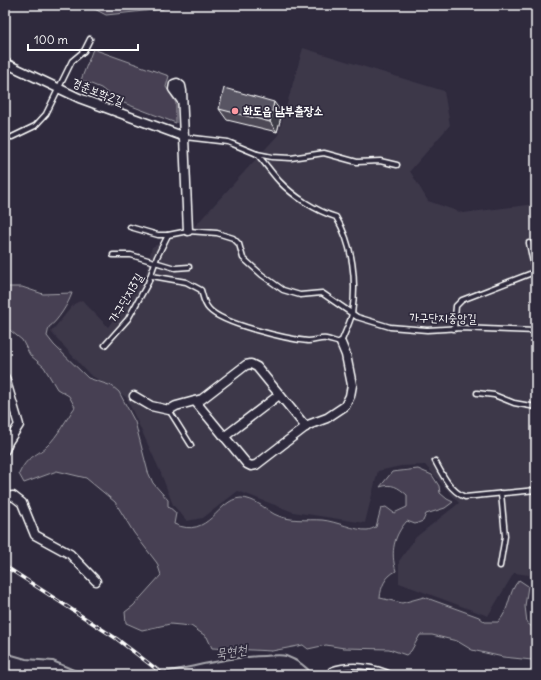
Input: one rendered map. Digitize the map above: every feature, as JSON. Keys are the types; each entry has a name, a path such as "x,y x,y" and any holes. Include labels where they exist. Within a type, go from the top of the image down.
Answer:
{"street":[{"name":"경춘보학2길","path":"5,63 79,98 184,137"},
{"path":"182,101 188,231"},
{"path":"195,401 246,464 251,466 256,465 306,427 327,418 345,406 350,396 352,385 349,367 344,348 341,343"},
{"path":"134,396 151,406 169,410 195,401 212,392 246,365 251,364 257,367 306,427"},
{"path":"5,378 19,425 8,442 5,450"},
{"path":"224,437 279,395"},
{"path":"5,497 13,496 22,503 35,535 70,554 96,581"}],"lane":[{"path":"12,137 35,126 46,114 72,61 84,51 90,39"},
{"path":"184,137 228,142 257,154 291,158 324,153 357,162 380,161 397,165"},
{"path":"152,276 186,282 202,290 204,299 209,309 218,317 292,338 308,341 325,338 341,343 352,314 352,260 345,231 336,217 325,214 295,195 280,182 257,154"},
{"name":"가구단지중앙길","path":"130,227 158,235 168,235 188,231 217,233 232,238 239,244 243,258 262,275 291,294 300,296 322,293 352,314 390,327 427,330 454,329 536,331"},
{"name":"가구단지3길","path":"105,345 128,318 152,276 168,235"},
{"path":"454,329 456,306 462,300 532,273 534,268 529,243"},
{"path":"113,254 131,255 156,264 175,268 189,267"},
{"path":"477,393 494,395 514,403 536,407"},
{"path":"169,410 191,445"},
{"path":"435,460 442,474 459,494 465,497 501,492 536,490"},
{"path":"500,566 505,536 501,492"},
{"path":"329,675 331,670 341,666 383,670 392,675"}],"shaded area":[{"path":"87,5 165,5 163,9 106,15"},
{"path":"303,48 444,91 450,125 410,171 428,201 463,213 536,204 536,620 532,616 529,575 514,573 488,616 399,583 399,561 416,537 459,503 425,465 401,466 378,471 365,523 293,512 238,491 203,518 187,521 173,505 160,471 126,397 89,374 51,332 74,304 82,300 108,327 145,276 152,247 194,227 278,135"},
{"path":"93,49 169,76 166,87 176,103 176,123 116,100 101,88 81,80"},
{"path":"5,287 22,287 43,294 72,293 56,321 49,327 47,336 54,345 88,378 112,386 119,392 135,422 148,472 153,483 168,500 168,506 176,513 174,524 186,528 196,527 205,523 225,505 233,500 246,498 255,501 280,517 298,520 322,520 358,529 369,530 376,527 381,508 386,507 394,513 407,507 407,495 401,490 395,486 388,485 380,487 392,472 418,469 432,475 439,486 440,493 453,502 445,508 426,514 423,521 415,524 407,521 403,526 394,544 393,557 396,571 384,582 380,598 402,603 424,597 479,617 485,622 498,622 505,612 512,590 519,580 528,586 525,606 527,623 536,630 536,658 532,660 503,657 472,650 457,641 432,635 420,635 411,651 406,655 389,649 344,648 326,645 308,649 303,645 272,651 212,648 207,637 191,626 170,624 142,630 126,623 125,612 133,606 161,575 157,563 134,533 115,502 86,478 57,471 24,483 19,474 28,460 51,442 75,407 69,396 57,389 44,367 30,355 22,340 6,327"}],"building":[{"path":"224,88 274,102 270,122 219,109"}],"waterway":[{"name":"묵현천","path":"5,653 26,659 53,661 85,675"},
{"name":"묵현천","path":"145,675 219,661 278,655 284,655 298,661 313,675"}],"railway":[{"path":"5,566 117,639 164,675"}],"place":[{"name":"화도읍 남부출장소","path":"235,111"}]}
